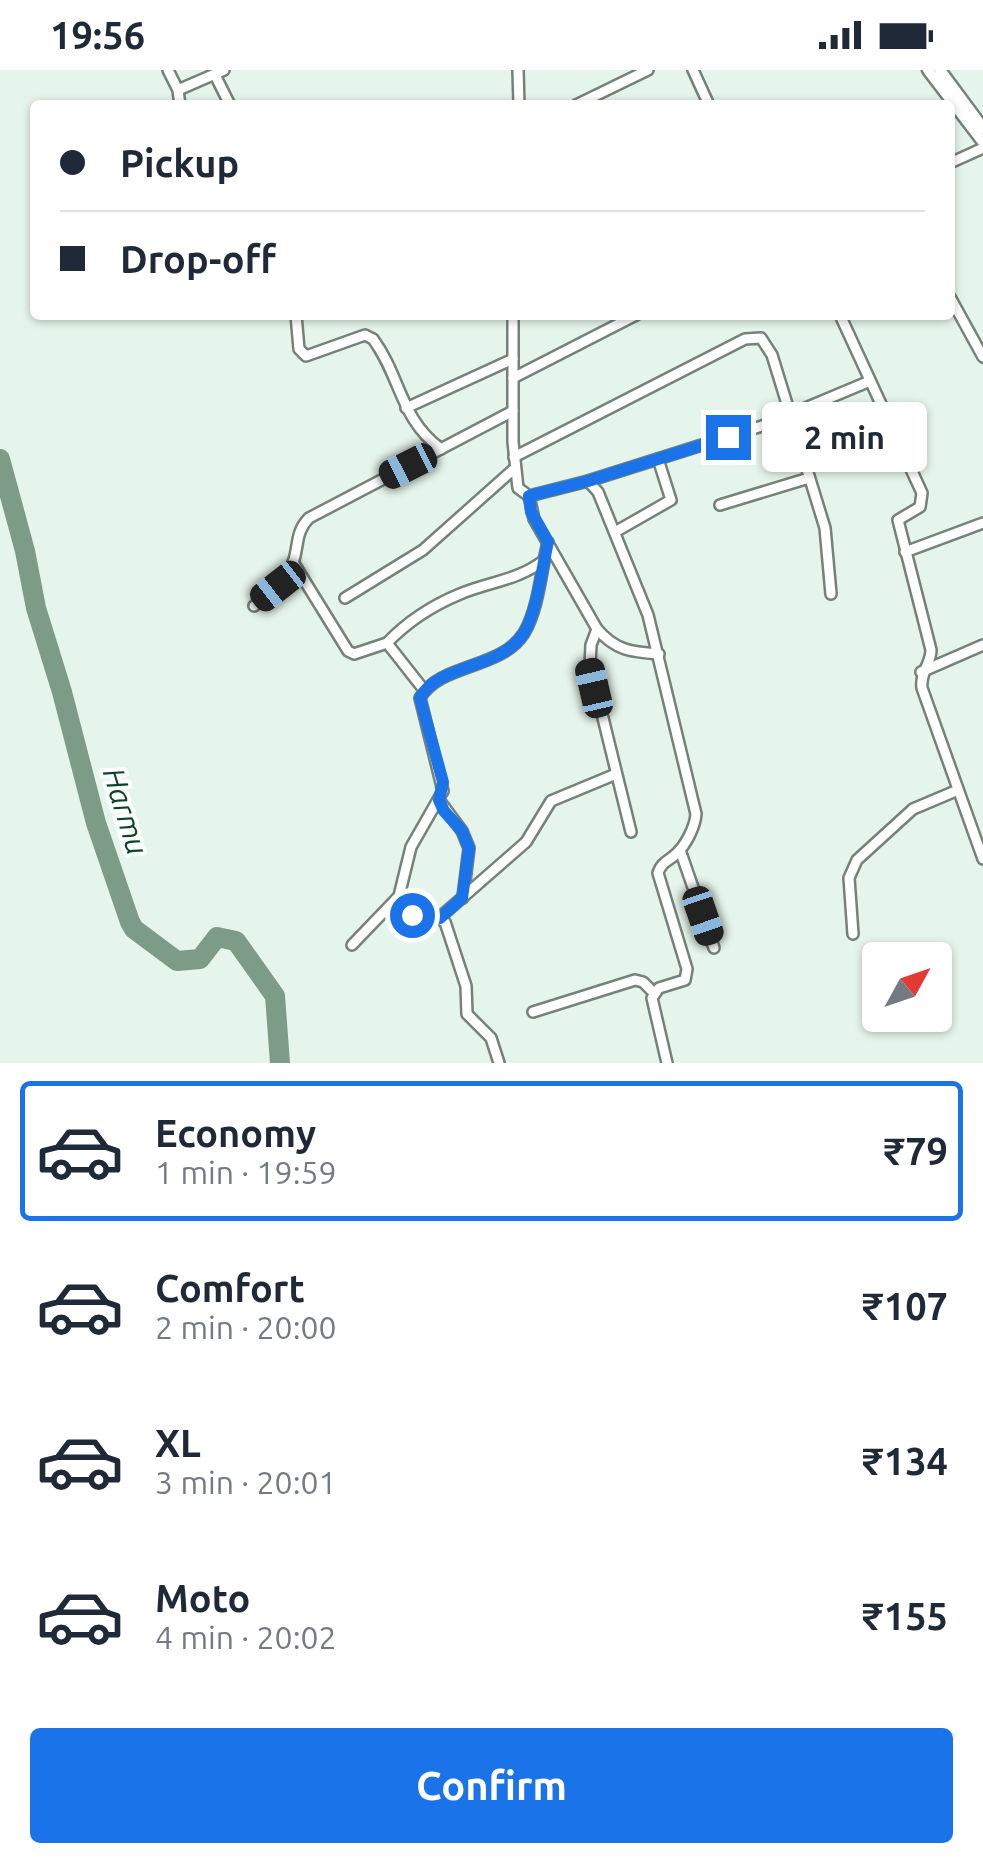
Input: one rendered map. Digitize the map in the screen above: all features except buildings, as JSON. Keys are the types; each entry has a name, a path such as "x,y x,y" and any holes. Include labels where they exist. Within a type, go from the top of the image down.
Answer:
{"street":[{"path":"168,70 179,100"},
{"path":"518,70 519,100"},
{"path":"584,100 628,74 648,70"},
{"path":"693,70 707,100"},
{"path":"928,70 950,100"},
{"path":"940,70 983,128"},
{"path":"178,90 220,72 228,100"},
{"path":"955,107 983,145 955,161"},
{"path":"955,305 983,357"},
{"path":"296,320 299,349 306,356 364,334 374,339 406,408 424,436 441,449"},
{"path":"514,320 514,469 518,488 529,496 531,512 608,641 623,650 659,654"},
{"path":"513,378 626,320"},
{"path":"842,320 922,493 920,508 898,520 931,650 922,672 922,688 983,859"},
{"path":"514,457 754,336 761,338 772,356 825,528 831,594"},
{"path":"406,408 513,359"},
{"path":"529,496 588,481 789,416 870,382"},
{"path":"254,606 278,586 293,562 297,537 309,518 513,412"},
{"path":"616,532 671,500 658,459"},
{"path":"345,598 423,550 514,469"},
{"path":"720,505 809,478"},
{"path":"588,481 598,492 616,532 659,654 696,814 694,828 680,850 662,862 658,872 687,975 685,980 653,992"},
{"path":"905,552 983,522"},
{"path":"352,945 399,896 411,847 439,800 443,782 420,706 424,690 512,647 528,622 548,542"},
{"path":"293,562 348,651 354,654 386,643 417,615 462,593 525,574 543,561"},
{"path":"597,628 590,666 631,832"},
{"path":"386,643 424,690"},
{"path":"922,672 983,646"},
{"path":"440,918 526,842 551,801 616,774"},
{"path":"853,934 848,878 852,867 913,809 958,790"},
{"path":"439,800 462,831 469,848 462,898"},
{"path":"680,850 714,948"},
{"path":"412,915 440,918 449,930 466,986 467,1014 491,1038 500,1063"},
{"path":"533,1012 635,980 642,982 653,992 668,1063"}],"waterway":[{"name":"Harmu","path":"0,459 36,608 96,823 130,922 177,961 200,959 217,937 236,941 275,996 280,1063"}],"route":[{"path":"412,915 440,918 462,898 469,848 462,831 439,800 443,782 420,698 432,684 505,653 524,633 548,542 531,512 529,496 728,437"}]}
